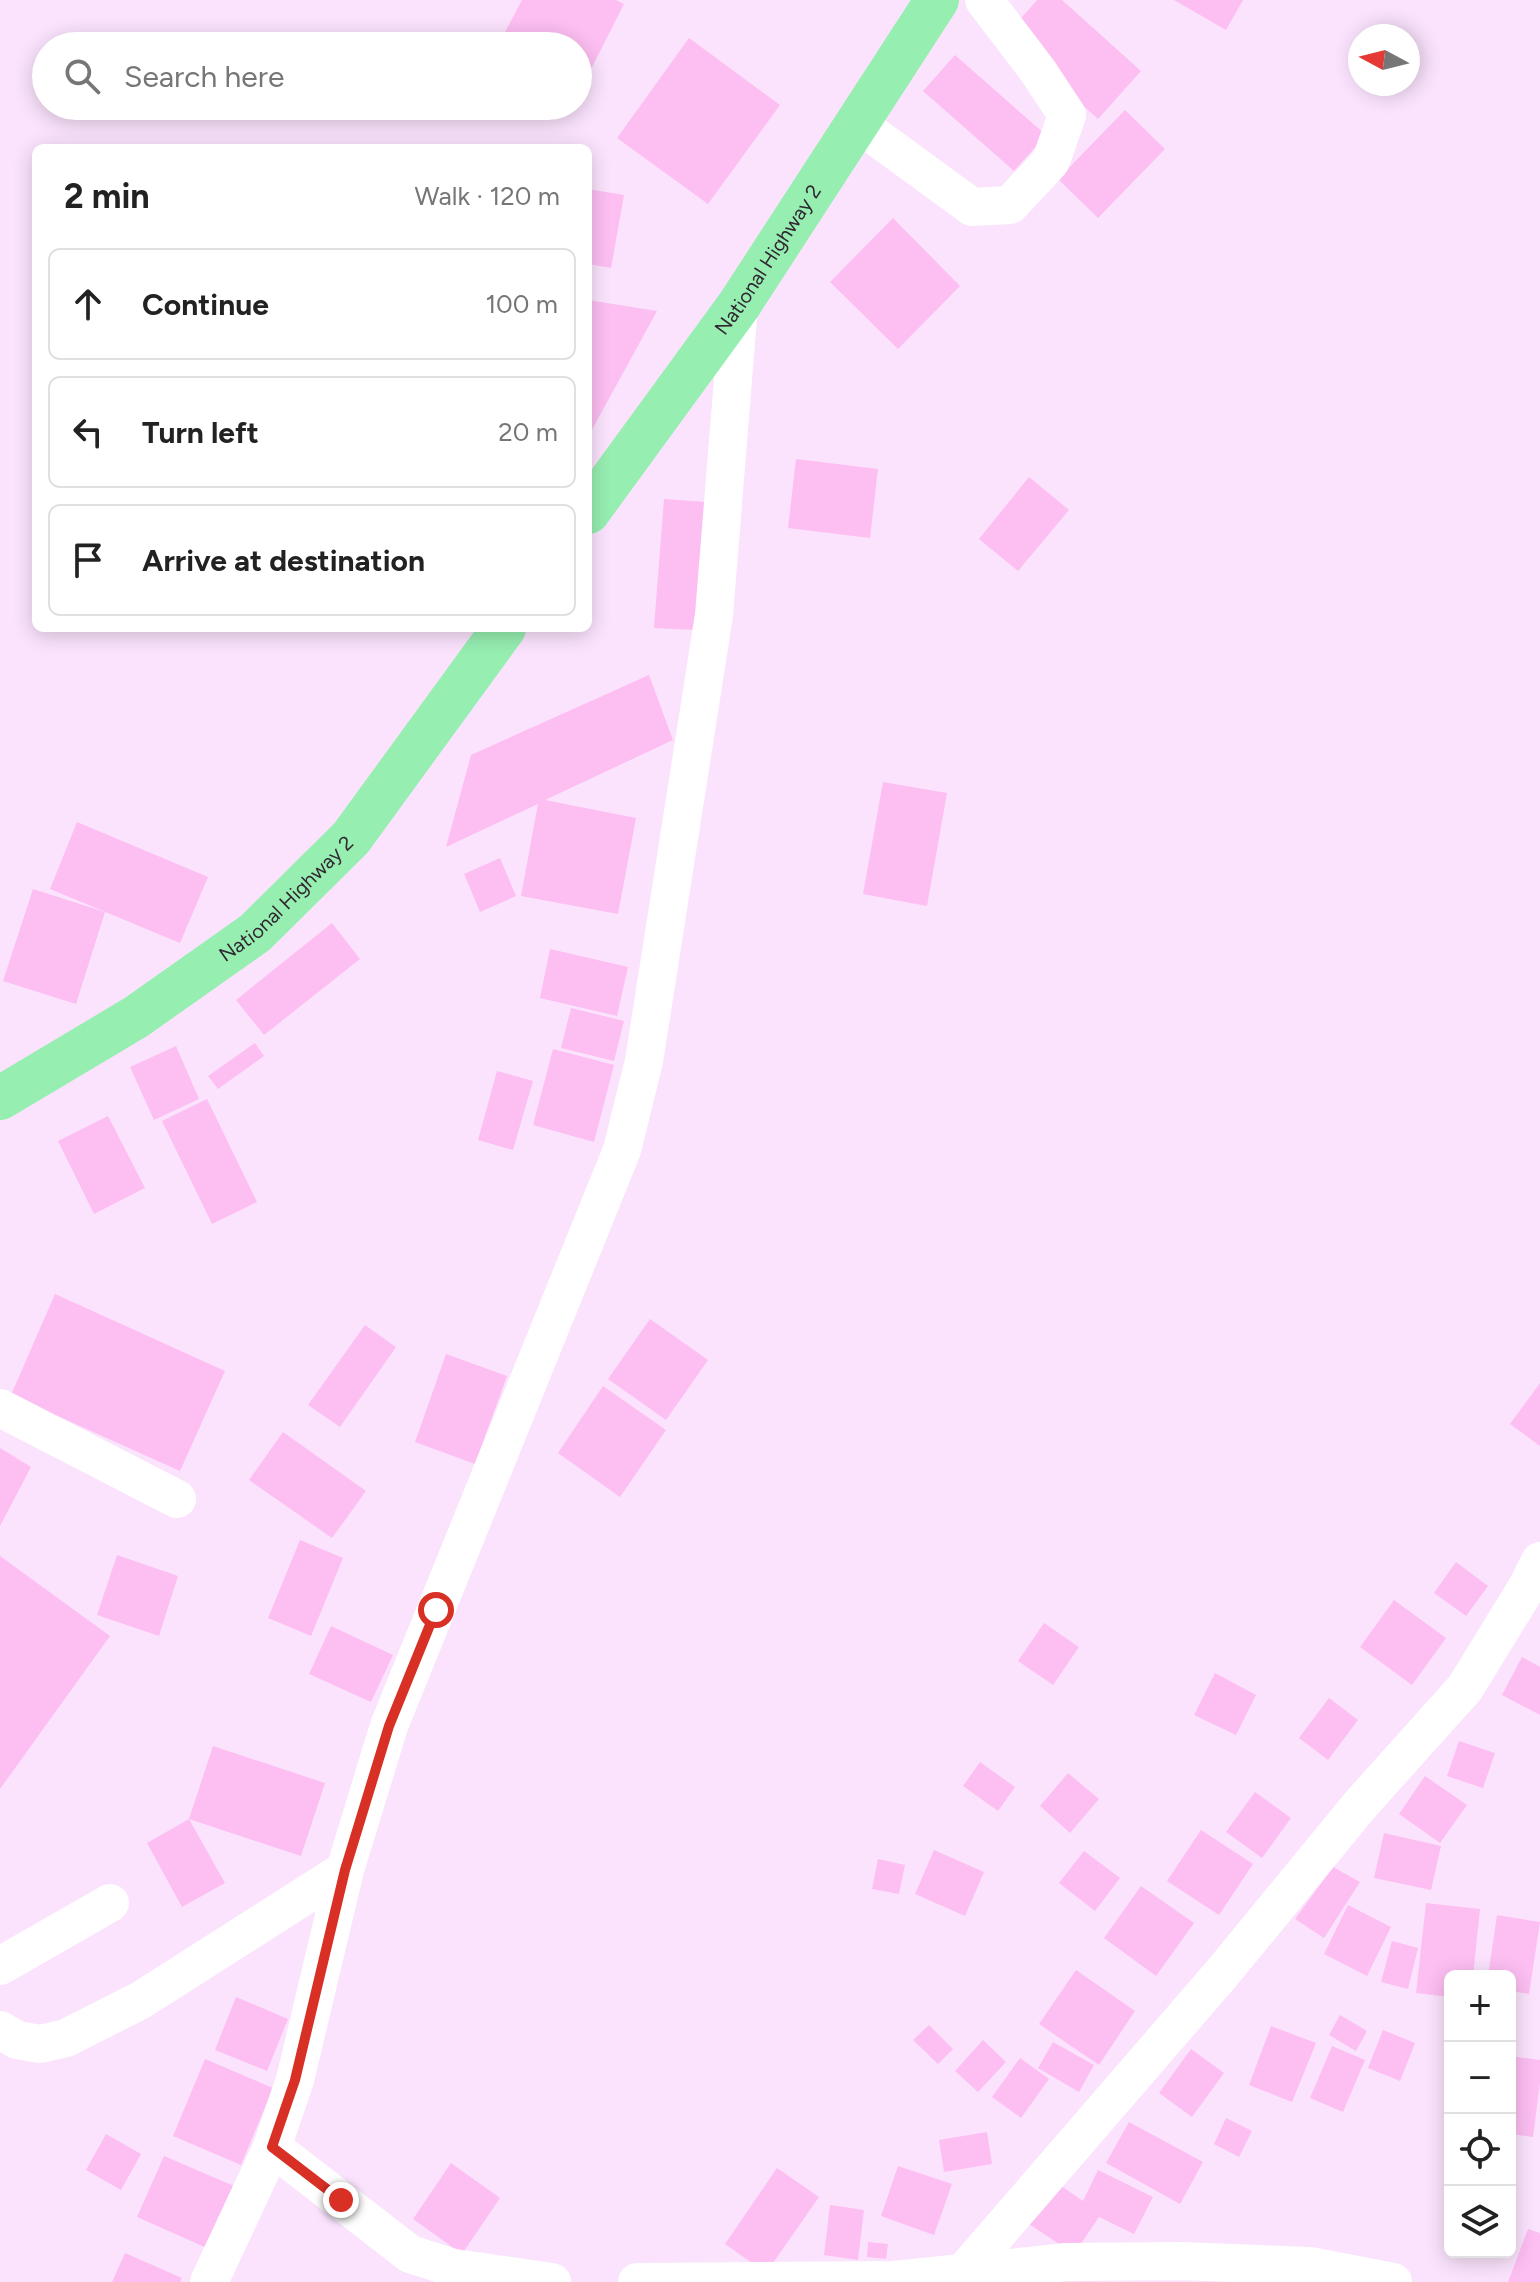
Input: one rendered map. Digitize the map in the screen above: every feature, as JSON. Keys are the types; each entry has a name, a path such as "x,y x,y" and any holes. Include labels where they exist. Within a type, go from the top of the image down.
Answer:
{"highway":[{"name":"National Highway 2","path":"592,507 739,305 937,0"},
{"name":"National Highway 2","path":"0,1098 136,1017 255,933 351,838 501,632"}],"street":[{"path":"857,123 972,207 1010,205 1051,161 1067,115 984,0"},
{"path":"209,2282 272,2147 295,2080 345,1870 389,1726 622,1150 644,1061 714,615 739,305"},
{"path":"0,1408 177,1499"},
{"path":"963,2273 1223,1972 1360,1805 1465,1688 1540,1561"},
{"path":"0,2030 17,2040 40,2044 66,2038 141,2000 345,1870"},
{"path":"0,1966 110,1903"},
{"path":"272,2147 410,2254 454,2268 552,2282"},
{"path":"637,2282 894,2280 1066,2262 1181,2261 1310,2266 1393,2282"}],"building":[{"path":"522,0 616,0 624,4 592,67 592,32 505,32"},
{"path":"1037,0 1062,0 1141,71 1098,119 1005,36"},
{"path":"1174,0 1243,0 1226,30"},
{"path":"689,38 780,105 708,204 617,138"},
{"path":"955,55 1046,135 1014,171 923,91"},
{"path":"1125,110 1165,149 1098,218 1058,179"},
{"path":"592,190 624,195 611,268 592,265"},
{"path":"893,218 960,286 898,349 830,282"},
{"path":"592,301 657,311 592,430"},
{"path":"796,459 878,469 870,538 788,528"},
{"path":"1029,477 1069,510 1018,571 979,539"},
{"path":"664,499 706,502 697,630 654,628"},
{"path":"649,675 673,740 545,800 636,818 618,914 521,896 538,804 446,847 471,755"},
{"path":"883,782 947,793 927,906 863,894"},
{"path":"77,822 208,877 180,943 50,889"},
{"path":"500,858 516,896 480,912 464,874"},
{"path":"33,889 105,912 76,1004 3,981"},
{"path":"332,923 360,959 264,1035 236,1000"},
{"path":"550,949 628,967 617,1016 540,998"},
{"path":"571,1008 624,1021 614,1061 561,1048"},
{"path":"255,1043 264,1056 218,1089 208,1076"},
{"path":"176,1046 199,1099 154,1120 130,1067"},
{"path":"553,1049 614,1065 594,1142 533,1125"},
{"path":"497,1071 533,1081 513,1150 478,1140"},
{"path":"207,1099 257,1202 212,1224 162,1121"},
{"path":"108,1116 145,1188 94,1214 58,1141"},
{"path":"55,1294 225,1371 180,1471 11,1395"},
{"path":"650,1319 708,1360 666,1420 608,1379"},
{"path":"365,1325 396,1347 340,1427 308,1405"},
{"path":"446,1354 507,1376 475,1464 415,1442"},
{"path":"1540,1383 1540,1446 1510,1424"},
{"path":"603,1386 666,1430 620,1497 558,1453"},
{"path":"283,1432 366,1491 332,1538 249,1480"},
{"path":"0,1448 31,1467 0,1526"},
{"path":"300,1540 343,1558 311,1636 268,1618"},
{"path":"117,1555 178,1576 159,1636 97,1615"},
{"path":"0,1556 110,1636 0,1789"},
{"path":"1456,1562 1488,1586 1466,1616 1434,1593"},
{"path":"1394,1600 1446,1638 1412,1685 1360,1647"},
{"path":"1044,1623 1079,1647 1053,1685 1018,1661"},
{"path":"331,1626 393,1655 371,1702 309,1674"},
{"path":"1522,1657 1540,1667 1540,1715 1502,1695"},
{"path":"1215,1673 1256,1695 1236,1735 1194,1715"},
{"path":"1329,1698 1358,1720 1328,1760 1299,1738"},
{"path":"1459,1741 1495,1753 1483,1788 1447,1776"},
{"path":"213,1746 325,1783 301,1856 189,1819"},
{"path":"980,1762 1015,1787 998,1811 963,1786"},
{"path":"1068,1773 1099,1799 1070,1833 1040,1806"},
{"path":"1425,1776 1467,1805 1440,1843 1399,1814"},
{"path":"1255,1792 1291,1818 1262,1858 1226,1832"},
{"path":"189,1819 225,1883 182,1907 147,1843"},
{"path":"1201,1830 1253,1864 1219,1915 1167,1881"},
{"path":"1384,1833 1441,1846 1431,1890 1374,1878"},
{"path":"934,1850 984,1872 965,1916 915,1894"},
{"path":"1084,1851 1120,1878 1095,1911 1059,1883"},
{"path":"878,1859 905,1865 899,1894 872,1889"},
{"path":"1333,1867 1360,1882 1324,1938 1295,1919"},
{"path":"1141,1886 1194,1923 1156,1976 1104,1938"},
{"path":"1426,1903 1480,1909 1474,1970 1444,1970 1444,1996 1416,1993"},
{"path":"1348,1905 1391,1927 1367,1976 1324,1954"},
{"path":"1497,1915 1540,1922 1529,1994 1516,1992 1516,1970 1489,1970"},
{"path":"1392,1941 1418,1948 1408,1989 1381,1982"},
{"path":"1076,1970 1135,2011 1099,2065 1039,2024"},
{"path":"236,1997 288,2019 267,2071 215,2050"},
{"path":"1340,2015 1367,2031 1356,2051 1329,2035"},
{"path":"929,2025 953,2049 938,2064 913,2040"},
{"path":"1271,2026 1316,2043 1292,2102 1249,2085"},
{"path":"1383,2030 1415,2043 1400,2081 1368,2068"},
{"path":"983,2040 1006,2062 978,2092 955,2071"},
{"path":"1053,2042 1094,2065 1079,2092 1038,2068"},
{"path":"1332,2046 1365,2060 1343,2112 1310,2098"},
{"path":"1191,2049 1224,2073 1192,2117 1159,2093"},
{"path":"1516,2057 1540,2060 1533,2137 1516,2135"},
{"path":"1020,2058 1049,2079 1021,2118 992,2097"},
{"path":"205,2059 273,2088 241,2165 173,2136"},
{"path":"1226,2118 1252,2131 1239,2157 1214,2144"},
{"path":"1129,2122 1203,2162 1180,2204 1106,2163"},
{"path":"987,2132 992,2164 944,2172 939,2140"},
{"path":"106,2134 141,2154 121,2190 86,2170"},
{"path":"164,2156 234,2186 207,2248 137,2217"},
{"path":"451,2163 500,2198 462,2254 413,2219"},
{"path":"898,2166 952,2184 934,2235 881,2216"},
{"path":"777,2168 819,2197 766,2273 725,2244"},
{"path":"1098,2170 1153,2197 1134,2234 1099,2217 1074,2254 1023,2220 1051,2179 1083,2201"},
{"path":"830,2205 864,2210 858,2260 824,2255"},
{"path":"1528,2229 1540,2233 1540,2282 1508,2282"},
{"path":"868,2242 888,2244 886,2259 867,2257"},
{"path":"125,2253 182,2278 180,2282 112,2282"}],"route":[{"path":"341,2200 272,2147 295,2080 345,1870 389,1726 436,1610"}]}
